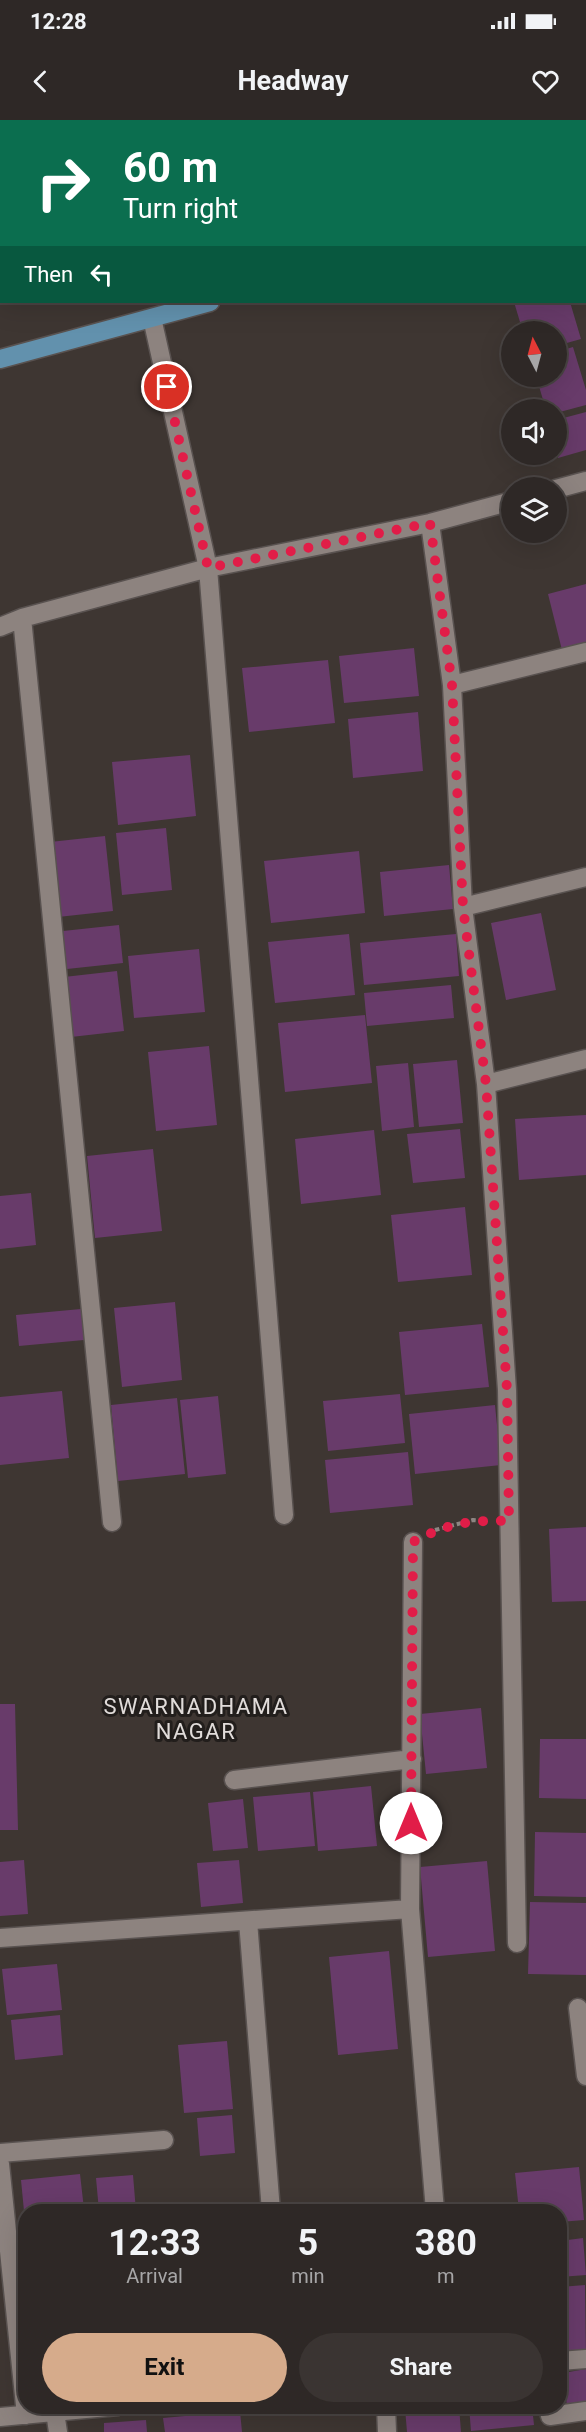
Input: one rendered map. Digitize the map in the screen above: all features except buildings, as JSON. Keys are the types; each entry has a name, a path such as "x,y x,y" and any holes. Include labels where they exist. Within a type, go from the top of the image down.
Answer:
{"main road":[{"path":"0,359 202,303"}],"street":[{"path":"152,318 208,568 284,1515"},
{"path":"567,486 586,481"},
{"path":"0,627 21,618 208,568 430,523 501,504"},
{"path":"430,523 452,685 463,907 486,1084 507,1390 517,1943"},
{"path":"21,618 112,1522"},
{"path":"452,685 586,652"},
{"path":"463,907 586,877"},
{"path":"486,1084 586,1059"},
{"path":"413,1542 410,1909 434,2204"},
{"path":"234,1780 412,1759"},
{"path":"0,1938 410,1909"},
{"path":"248,1922 270,2204"},
{"path":"578,2007 586,2076"},
{"path":"0,2153 164,2140"},
{"path":"0,2164 18,2338"},
{"path":"567,2360 586,2359"},
{"path":"550,2418 586,2411"},
{"path":"0,2417 36,2414"},
{"path":"55,2414 58,2432"},
{"path":"386,2414 387,2432"}],"path":[{"path":"413,1542 438,1529 473,1520 509,1521"}],"district":[{"name":"SWARNADHAMA NAGAR","path":"196,1718"}],"route":[{"path":"167,387 208,568 430,523 452,685 463,907 486,1084 507,1390 509,1521 473,1520 438,1529 413,1542 411,1823"}]}
